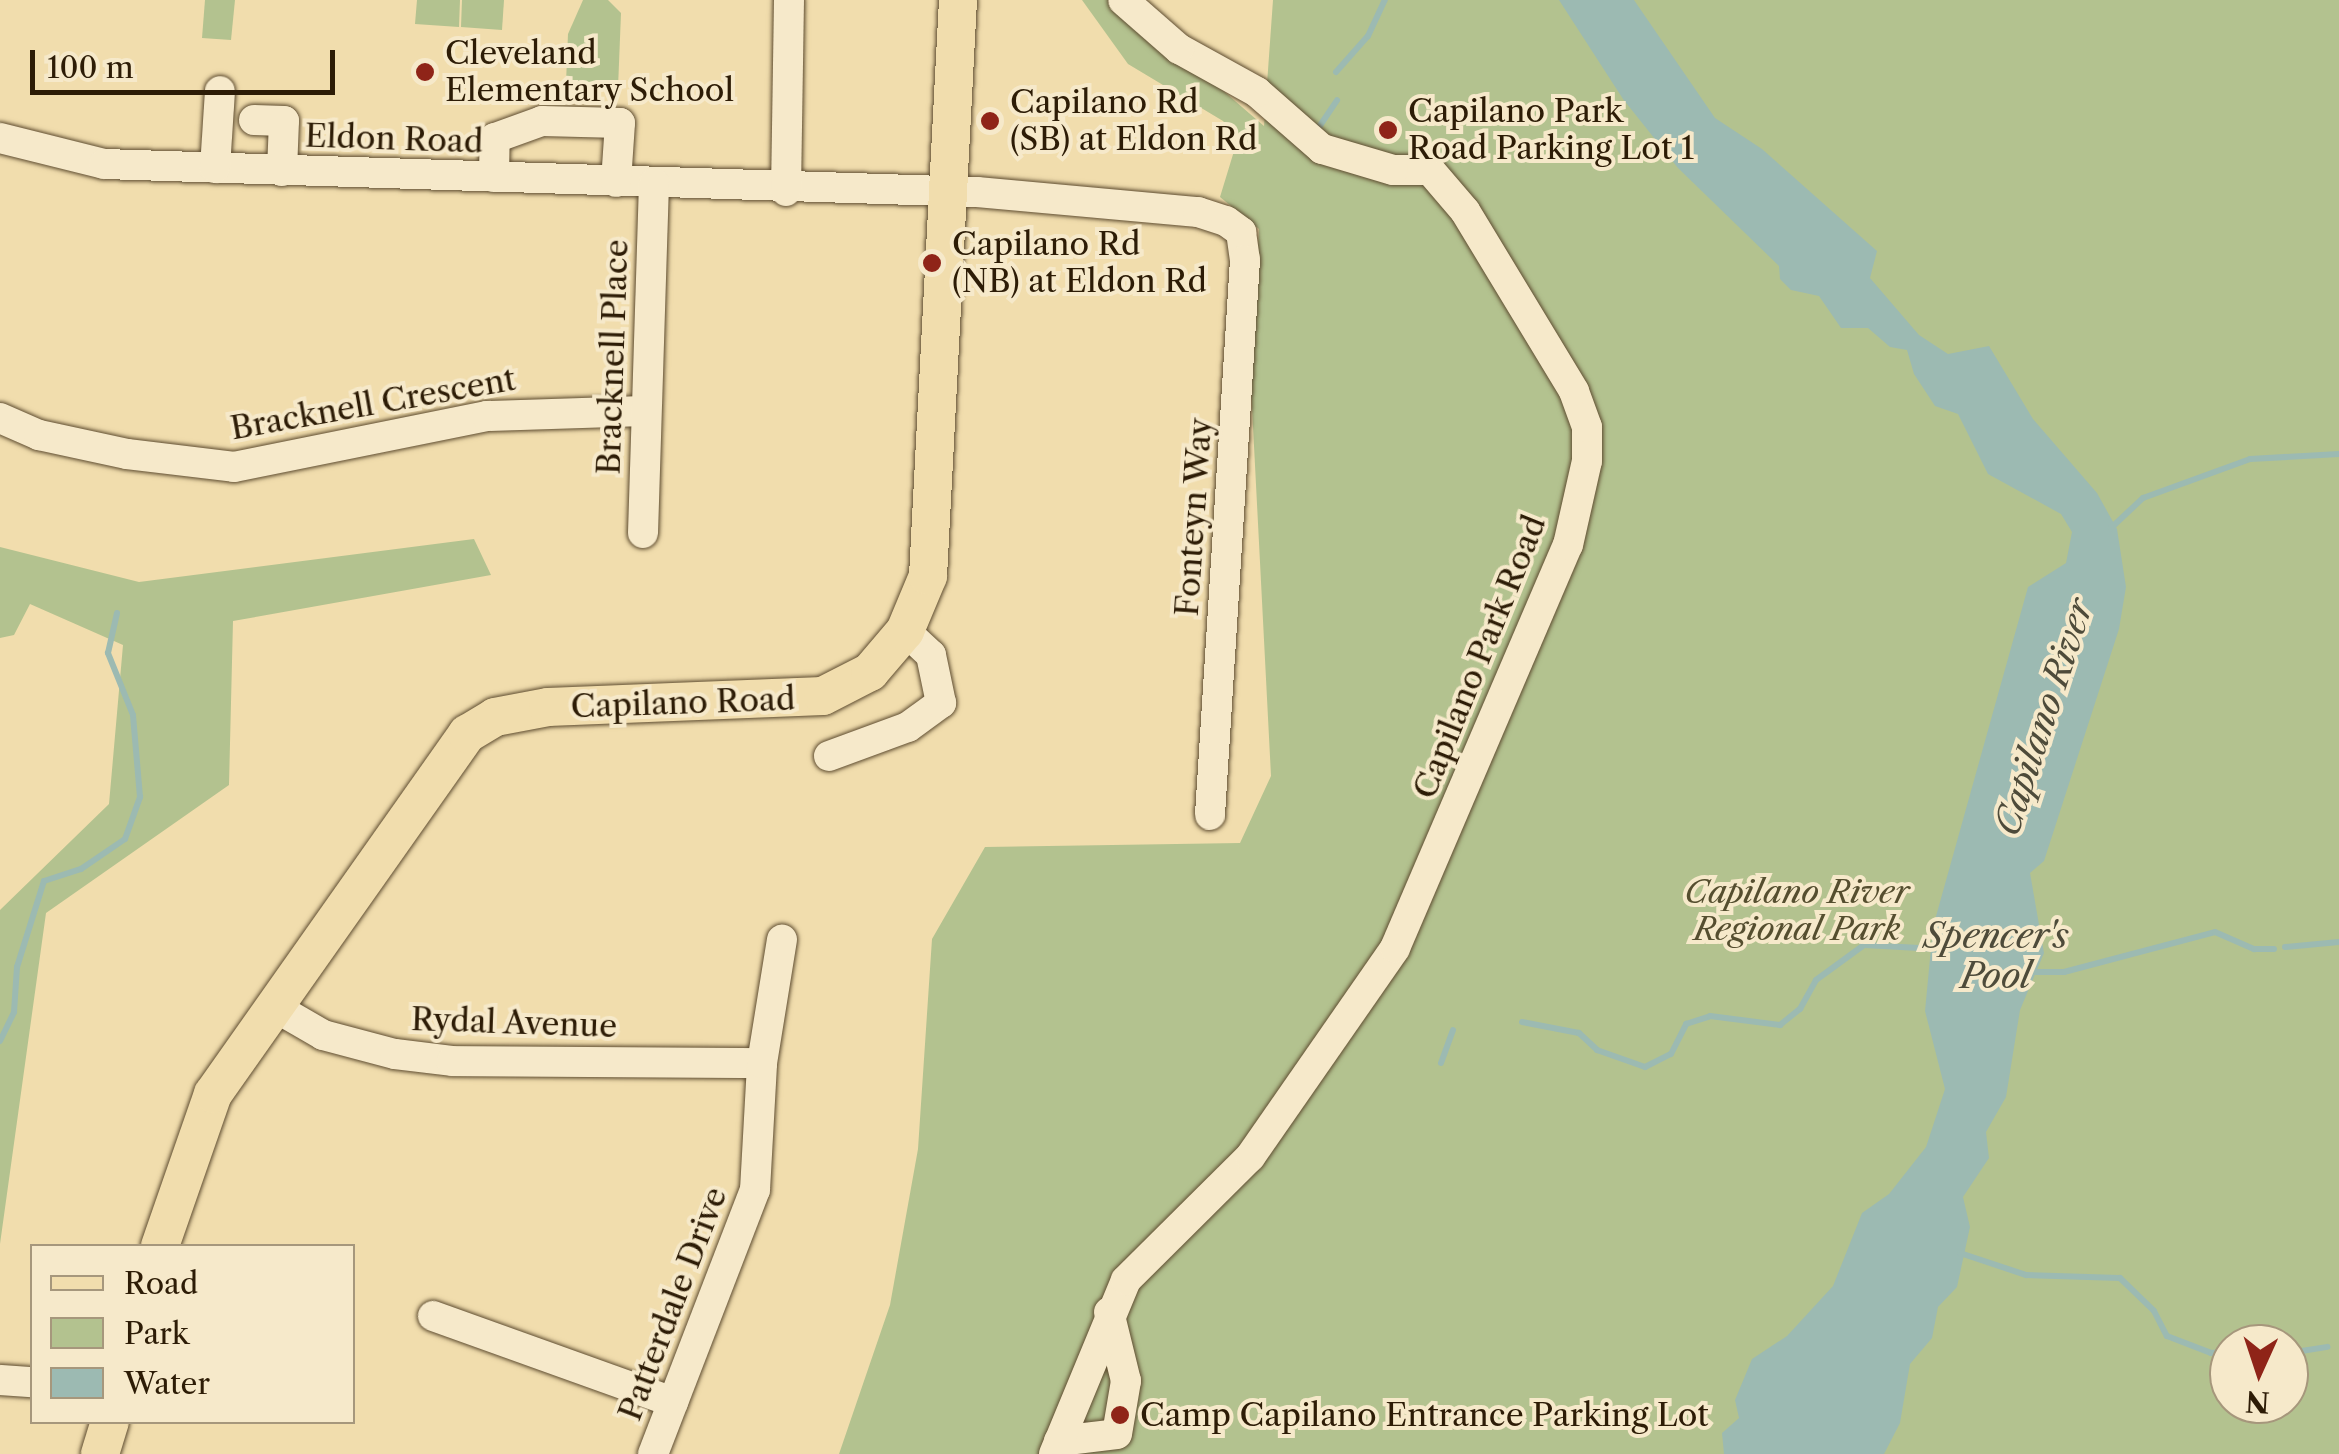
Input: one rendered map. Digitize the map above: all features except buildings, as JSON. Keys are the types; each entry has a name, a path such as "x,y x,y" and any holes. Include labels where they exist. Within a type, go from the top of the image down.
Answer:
{"main road":[{"name":"Capilano Road","path":"161,1244 213,1094 467,734 495,718 548,707 824,696 870,672 906,632 928,576 952,192 958,0"},
{"path":"100,1454 109,1424"}],"street":[{"path":"786,191 789,0"},
{"name":"Capilano Park Road","path":"1056,1448 1109,1312 1152,1248 1198,1214 1250,1157 1395,948 1568,545 1587,460 1587,426 1574,391 1465,210 1430,170 1393,170 1322,149 1258,92 1178,48 1123,0"},
{"path":"215,168 220,91"},
{"path":"254,120 284,121 282,171"},
{"path":"494,178 496,138 542,121 620,123 616,182"},
{"name":"Eldon Road","path":"1,142 104,164 786,191 952,192 1198,212 1236,227"},
{"name":"Bracknell Place","path":"643,533 654,184"},
{"name":"Fonteyn Way","path":"1210,815 1246,260 1236,227"},
{"name":"Bracknell Crescent","path":"0,418 39,435 127,454 234,466 487,416 644,411"},
{"path":"829,756 908,728 941,703 931,655 906,632"},
{"name":"Patterdale Drive","path":"653,1454 755,1190 762,1063 782,940"},
{"name":"Rydal Avenue","path":"273,1006 324,1035 433,1058 762,1063"},
{"path":"1056,1448 1118,1444 1126,1381 1109,1312"},
{"path":"432,1316 673,1402"},
{"path":"0,1380 30,1382"}],"green space":[{"path":"205,0 235,0 231,40 202,38"},
{"path":"417,0 460,0 459,27 415,24"},
{"path":"462,0 504,0 502,30 461,27"},
{"path":"583,0 608,0 621,13 618,88 566,83 568,34"},
{"name":"Capilano River Regional Park","path":"1082,0 1118,0 1264,126 1273,0 2339,0 2339,1454 839,1454 890,1305 918,1149 932,939 985,847 1240,843 1271,776 1250,368 1259,229 1220,197 1238,138 1223,121 1128,64"},
{"path":"474,539 491,575 233,621 229,785 46,913 0,1244 0,910 109,804 123,645 30,604 14,635 0,638 0,547 139,582"}],"water":[{"path":"1559,0 1634,0 1715,118 1762,149 1877,251 1870,278 1919,335 1948,354 1989,346 2033,419 2097,493 2117,529 2126,587 2119,629 2044,861 2030,873 2044,953 2020,1010 2006,1097 1986,1132 1989,1158 1963,1197 1970,1227 1957,1287 1938,1307 1932,1338 1910,1364 1900,1423 1884,1454 1724,1454 1722,1433 1739,1418 1735,1400 1752,1359 1787,1336 1833,1286 1862,1213 1889,1194 1926,1147 1945,1089 1925,1011 1933,927 2028,587 2066,563 2072,532 2061,514 1988,474 1958,414 1935,406 1914,374 1907,350 1890,347 1868,328 1841,328 1819,296 1791,290 1780,279 1779,266 1678,168 1623,99"}],"waterway":[{"path":"1336,72 1368,36 1385,0"},
{"path":"1317,130 1337,100"},
{"path":"2111,528 2143,498 2250,459 2339,454"},
{"path":"0,1041 14,1012 17,967 44,881 81,869 125,839 140,797 133,715 108,653 117,613"},
{"name":"Spencer's Pool","path":"2031,972 2064,972 2215,932 2254,949 2274,949"},
{"path":"2285,947 2339,942"},
{"name":"Spencer's Pool","path":"1522,1022 1579,1033 1597,1050 1645,1067 1671,1054 1686,1024 1710,1016 1780,1025 1800,1009 1816,980 1864,945 1938,949"},
{"path":"1441,1063 1453,1030"},
{"path":"1960,1253 2026,1275 2120,1278 2154,1311 2167,1336 2209,1352"},
{"path":"2309,1350 2328,1347"}],"place":[{"name":"Cleveland Elementary School","path":"425,72"},
{"name":"Capilano Rd (SB) at Eldon Rd","path":"990,121"},
{"name":"Capilano Park Road Parking Lot 1","path":"1388,130"},
{"name":"Capilano Rd (NB) at Eldon Rd","path":"932,263"},
{"name":"Camp Capilano Entrance Parking Lot","path":"1120,1415"}],"water label":[{"name":"Capilano River","path":"2044,717"}]}
